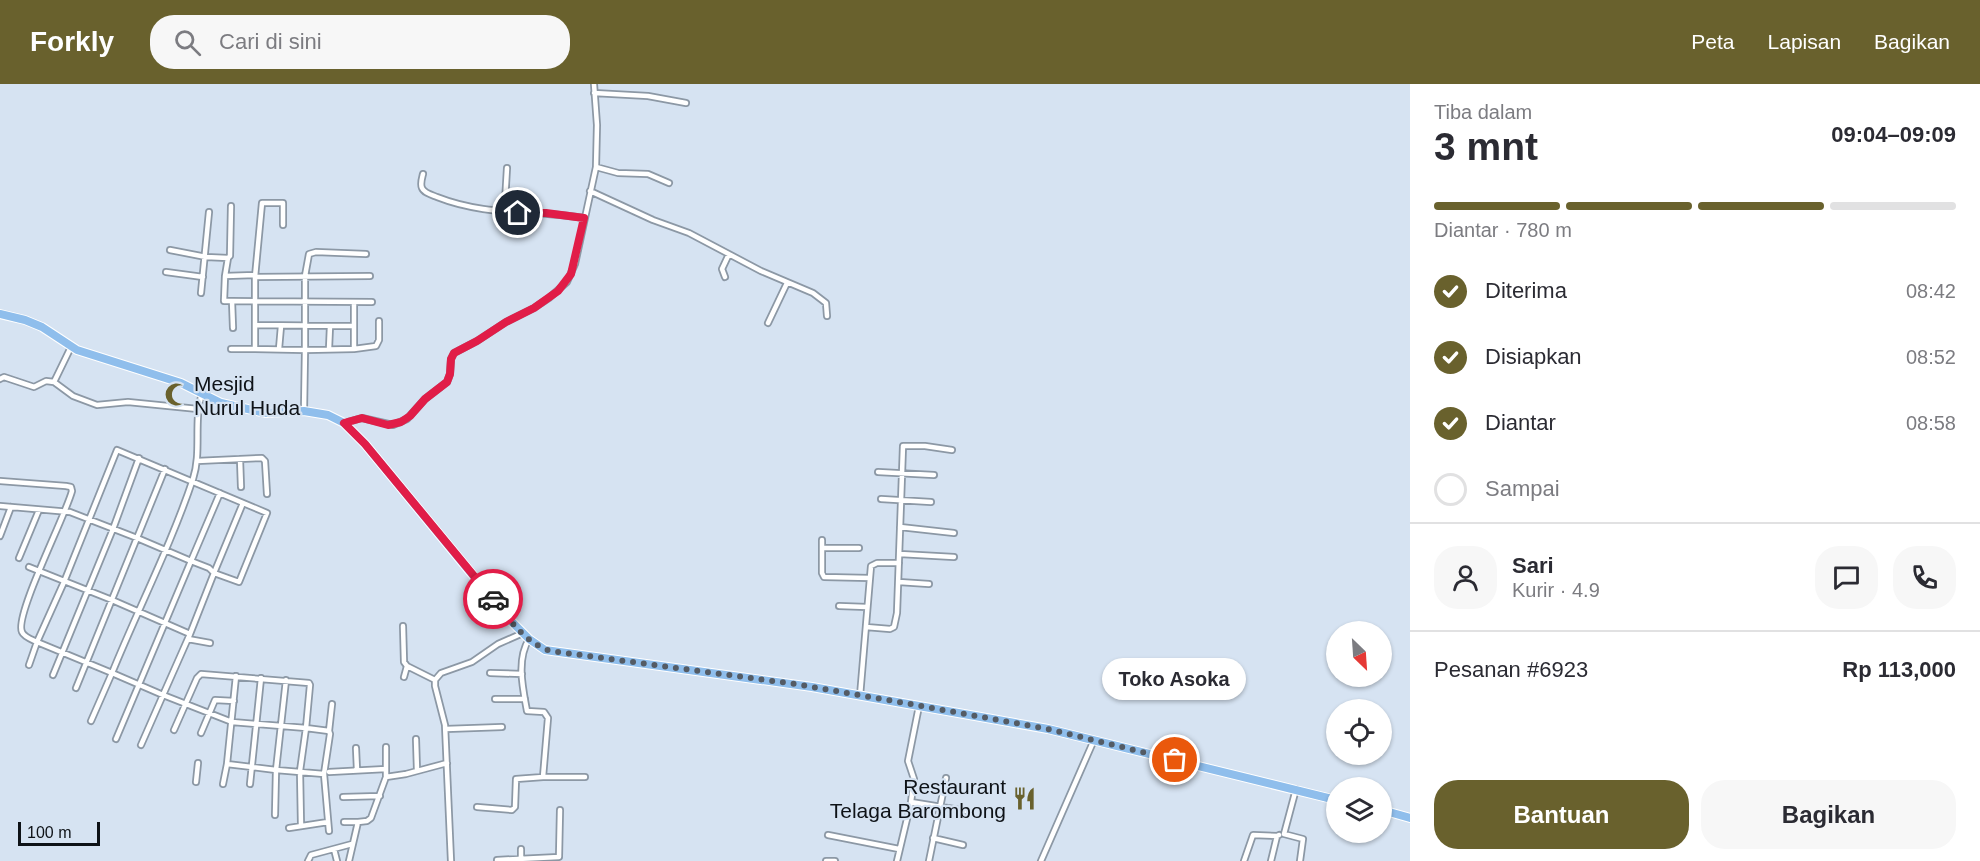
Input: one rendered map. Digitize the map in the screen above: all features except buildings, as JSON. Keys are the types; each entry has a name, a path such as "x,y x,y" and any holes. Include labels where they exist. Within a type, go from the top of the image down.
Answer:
{"main road":[{"path":"0,314 38,325 71,348 181,382 221,403 266,413 304,411 328,415 344,423 365,444 526,636 541,648 560,653 728,675 860,696 1048,729 1326,797"},
{"path":"1392,813 1410,818"}],"street":[{"path":"344,423 362,418 388,425 401,422 447,382 454,353 534,308 558,291 571,274 596,167 597,125 594,84"},
{"path":"594,93 648,96 686,103"},
{"path":"596,167 618,172 648,174 669,183"},
{"path":"506,212 507,168"},
{"path":"423,174 421,187 430,195 466,207 584,218"},
{"path":"590,191 653,220 689,233 787,283 813,293 826,303 827,316"},
{"path":"255,349 255,276 262,202 283,203 283,225"},
{"path":"231,206 230,256 225,276 224,301 372,302"},
{"path":"201,293 209,212"},
{"path":"170,249 206,257 228,258"},
{"path":"304,411 305,276 308,257 312,253 366,254"},
{"path":"725,277 722,269 729,254"},
{"path":"166,272 203,277"},
{"path":"225,276 369,276"},
{"path":"768,323 787,283"},
{"path":"232,301 232,328"},
{"path":"354,302 354,349"},
{"path":"231,349 354,349 376,346 380,340 379,321"},
{"path":"256,326 354,326"},
{"path":"279,349 281,326"},
{"path":"329,349 330,327"},
{"path":"54,382 71,348"},
{"path":"0,379 4,377 34,387 46,381 54,382 73,396 97,405 128,402 198,409"},
{"path":"91,721 192,481 196,461 198,409 202,393"},
{"path":"866,627 890,630 894,627 899,582 903,446 952,450"},
{"path":"0,506 64,512 89,519 239,582 267,513 117,450 89,519 64,582 37,642 30,665"},
{"path":"53,675 113,529 139,458"},
{"path":"196,461 262,458 267,494"},
{"path":"240,459 241,487"},
{"path":"76,688 165,469"},
{"path":"879,472 933,475"},
{"path":"0,481 71,487 71,494 21,622 23,635 62,654 232,722 329,731"},
{"path":"116,739 219,493"},
{"path":"881,499 931,502"},
{"path":"141,745 189,636 243,503"},
{"path":"0,536 11,507"},
{"path":"19,558 39,510"},
{"path":"900,527 954,533"},
{"path":"822,540 824,577 870,578"},
{"path":"822,548 859,548"},
{"path":"900,554 954,557"},
{"path":"860,696 871,566 874,563 899,563"},
{"path":"29,567 210,643"},
{"path":"899,582 929,584"},
{"path":"839,606 867,607"},
{"path":"403,627 406,666 404,677"},
{"path":"435,680 441,673 472,662 498,644 526,636 522,674 527,711 544,712 548,716 543,777"},
{"path":"406,666 435,680"},
{"path":"490,673 522,674"},
{"path":"174,730 197,678 201,674 308,682 310,684 300,771 301,825"},
{"path":"223,784 236,676"},
{"path":"250,784 261,678"},
{"path":"274,814 280,725 286,680"},
{"path":"435,680 446,729 451,861"},
{"path":"495,699 525,699"},
{"path":"201,733 216,700 234,701"},
{"path":"329,831 326,773 332,704"},
{"path":"897,861 911,802 914,779 908,761 919,706"},
{"path":"446,729 502,727"},
{"path":"416,740 417,770"},
{"path":"1041,861 1094,740"},
{"path":"356,747 357,770"},
{"path":"344,822 366,821 371,818 386,777 386,747"},
{"path":"196,782 198,763"},
{"path":"386,777 447,763"},
{"path":"227,764 251,768 326,773 386,769"},
{"path":"477,807 512,810 516,805 516,779 585,777"},
{"path":"929,861 946,778"},
{"path":"1284,834 1296,789"},
{"path":"343,797 380,796"},
{"path":"911,802 966,811"},
{"path":"497,860 559,857 560,810"},
{"path":"289,828 328,822"},
{"path":"349,861 358,822"},
{"path":"1244,861 1253,835 1284,834 1303,838 1300,861"},
{"path":"828,835 899,849"},
{"path":"1271,861 1276,836"},
{"path":"933,838 963,845"},
{"path":"308,861 311,855 352,844"},
{"path":"334,849 337,861"},
{"path":"521,849 521,860"},
{"path":"826,861 835,861"}],"way so far":[{"path":"493,599 529,639 541,648 551,651 795,684 899,702 1048,729 1175,760"}],"place":[{"name":"Mesjid Nurul Huda","path":"176,395"},
{"name":"Toko Asoka","path":"1175,760"},
{"name":"Restaurant Telaga Barombong","path":"1024,798"}],"route":[{"path":"493,599 365,444 344,423 356,418 368,418 393,425 407,419 419,404 447,382 454,353 477,341 496,327 534,308 567,282 574,264 584,218 546,213 518,213"}]}
